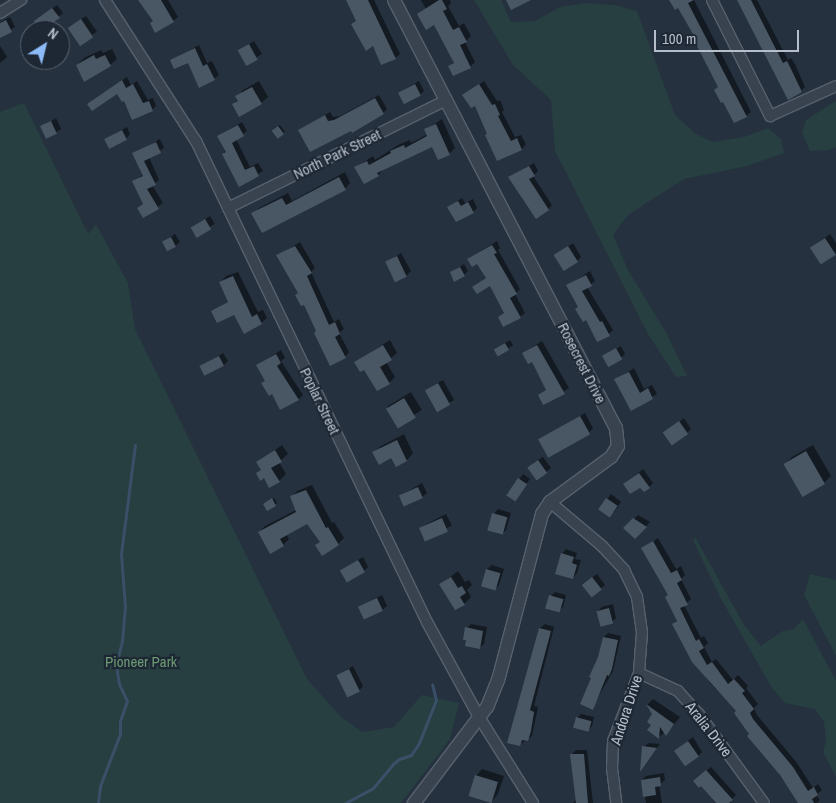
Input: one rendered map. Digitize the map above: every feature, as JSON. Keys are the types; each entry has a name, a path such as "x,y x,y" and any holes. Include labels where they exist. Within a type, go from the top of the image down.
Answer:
{"street":[{"path":"1,11 21,0"},
{"name":"Poplar Street","path":"105,0 196,141 422,613 478,717 533,803"},
{"name":"Rosecrest Drive","path":"394,0 616,428 618,446 611,457 550,502 542,514 498,680 487,707 414,803"},
{"path":"712,0 770,116 836,86"},
{"name":"North Park Street","path":"228,208 447,100"},
{"name":"Andora Drive","path":"550,502 602,546 624,570 637,597 642,632 638,673 613,741 612,768 616,803"},
{"name":"Aralia Drive","path":"638,673 678,691 699,714 764,803"}],"green space":[{"path":"474,0 501,0 511,22 535,21 560,7 587,3 614,5 637,11 675,115 696,134 713,142 744,137 768,128 781,139 784,153 747,166 684,179 628,215 613,235 628,270 667,334 687,376 676,377 648,334 555,151 551,100 513,65"},
{"path":"836,101 836,147 829,150 810,151 802,133 806,120"},
{"name":"Pioneer Park","path":"24,103 88,234 96,224 128,283 135,329 307,679 341,717 362,732 394,727 422,695 459,703 450,739 401,803 0,803 0,112"},
{"path":"695,537 744,625 761,646 783,631 794,629 803,619 836,681 836,777 823,752 826,740 824,722 815,709 785,703 772,688 719,595 693,540"},
{"path":"810,574 836,580 836,656 804,595"}],"building":[{"path":"138,0 161,0 174,22 155,33 150,23 153,21"},
{"path":"346,0 368,0 396,59 381,65 373,46 366,51 351,24 356,21"},
{"path":"442,0 447,9 443,11 453,30 459,27 467,42 460,45 471,68 453,76 448,66 454,63 434,25 426,30 417,14"},
{"path":"506,0 531,0 511,10"},
{"path":"669,0 694,0 688,3 747,117 734,123 714,90 718,87 695,42 697,41 678,8 675,10"},
{"path":"737,0 751,0 783,63 787,61 802,92 788,100"},
{"path":"52,8 60,18 57,20 35,20"},
{"path":"81,19 93,37 80,46 70,31 70,26"},
{"path":"6,20 12,32 0,38 0,23"},
{"path":"249,44 258,60 246,66 238,50"},
{"path":"195,48 203,66 207,64 215,80 199,88 188,63 174,69 170,60"},
{"path":"94,55 96,59 105,55 111,66 84,82 76,65"},
{"path":"122,80 126,88 133,84 143,103 149,101 153,111 132,120 124,101 122,102 117,94 92,111 87,104"},
{"path":"415,84 421,96 404,104 398,93"},
{"path":"479,84 492,105 495,104 500,115 498,116 511,141 517,138 522,150 497,161 475,106 471,108 462,95"},
{"path":"252,87 262,104 239,117 232,104 238,101 235,96"},
{"path":"375,98 384,114 352,133 351,131 310,152 298,130 325,115 328,121 334,120"},
{"path":"51,121 57,134 46,139 40,126"},
{"path":"436,124 450,155 438,160 432,147 377,173 379,176 364,184 354,167 367,161 369,165 391,153 390,151 404,145 405,148 427,136 424,129"},
{"path":"238,125 244,136 232,143 245,170 254,166 259,176 239,187 222,154 226,152 217,136"},
{"path":"278,126 284,134 278,139 272,131"},
{"path":"122,130 127,140 109,149 104,139"},
{"path":"156,142 161,153 144,161 156,185 147,189 159,209 143,218 137,208 143,204 132,181 143,176 132,153"},
{"path":"529,166 535,176 529,179 549,210 536,219 508,177"},
{"path":"339,177 346,190 262,233 251,213 282,198 286,205"},
{"path":"458,201 461,206 468,202 474,213 456,222 447,207"},
{"path":"205,219 211,229 197,238 190,228"},
{"path":"171,237 176,247 167,251 162,242"},
{"path":"825,238 836,255 821,265 810,248"},
{"path":"492,245 497,253 494,254 517,294 510,298 521,318 503,327 498,317 504,313 490,286 477,294 472,287 486,278 477,264 472,267 467,259"},
{"path":"295,246 312,273 307,276 329,325 335,322 340,334 335,337 346,358 330,366 314,333 316,331 304,305 301,306 295,295 298,293 276,255"},
{"path":"568,246 578,262 564,271 554,255"},
{"path":"397,256 407,277 395,282 385,261"},
{"path":"460,267 465,276 454,282 450,272"},
{"path":"586,275 592,286 582,291 610,336 597,342 586,320 583,322 575,309 578,307 566,285"},
{"path":"233,276 252,317 257,314 262,324 244,334 234,315 217,323 211,311 228,302 219,282"},
{"path":"505,343 509,350 498,356 494,350"},
{"path":"383,345 392,360 380,367 390,384 377,391 364,370 360,372 354,362"},
{"path":"537,345 565,394 543,405 538,395 546,390 532,362 528,364 522,353"},
{"path":"616,348 622,359 608,367 602,356"},
{"path":"276,354 281,363 277,366 299,400 280,410 272,394 269,396 261,383 265,381 256,365"},
{"path":"219,356 224,366 204,376 199,366"},
{"path":"629,372 640,393 648,388 653,399 631,411 614,379"},
{"path":"438,383 450,405 437,412 425,390"},
{"path":"404,398 416,418 398,429 386,409"},
{"path":"580,416 590,434 548,458 538,439"},
{"path":"679,421 688,434 672,446 663,432"},
{"path":"397,440 407,461 396,467 391,458 379,465 372,452"},
{"path":"275,450 282,462 271,468 280,482 269,488 264,478 260,481 256,473 261,470 256,462"},
{"path":"806,451 825,484 802,497 783,464"},
{"path":"538,460 547,473 537,481 527,467"},
{"path":"639,473 650,488 644,492 640,488 630,494 623,484"},
{"path":"518,478 527,484 515,502 506,495"},
{"path":"418,487 423,498 404,507 399,496"},
{"path":"306,490 326,528 328,527 339,545 322,556 315,545 320,542 307,524 280,539 284,546 270,554 258,532 296,512 290,496"},
{"path":"272,498 276,506 267,511 263,504"},
{"path":"606,498 618,506 610,517 598,510"},
{"path":"492,513 507,517 503,535 487,530"},
{"path":"442,518 448,532 425,542 419,528"},
{"path":"633,518 647,527 635,539 623,528"},
{"path":"653,541 671,573 677,570 682,580 677,583 688,605 680,608 696,641 699,639 704,648 699,651 707,665 712,662 728,684 734,679 745,691 742,693 754,709 750,713 753,719 793,767 808,791 814,787 818,795 812,799 814,803 798,803 780,775 747,736 749,734 734,713 736,711 692,662 672,624 677,621 665,597 668,595 641,548"},
{"path":"561,553 574,557 572,563 577,565 573,579 555,574"},
{"path":"358,560 365,572 347,583 340,570"},
{"path":"486,569 500,573 495,590 481,586"},
{"path":"451,577 458,588 462,586 466,593 460,597 465,605 455,610 439,584"},
{"path":"592,577 602,590 592,598 582,585"},
{"path":"549,595 563,599 560,613 545,608"},
{"path":"377,598 383,611 364,620 358,607"},
{"path":"609,608 613,623 601,627 596,611"},
{"path":"465,627 483,631 480,649 465,646 466,640 463,640"},
{"path":"539,628 551,631 530,710 534,712 531,731 528,741 522,740 520,746 507,743"},
{"path":"603,637 618,640 612,669 609,676 607,675 593,710 580,704 591,678 589,677 598,657"},
{"path":"349,669 360,691 347,698 336,675"},
{"path":"646,704 674,724 666,736 660,727 659,739 647,730 651,725 647,722 652,714"},
{"path":"576,717 591,721 589,732 573,728"},
{"path":"688,741 699,757 685,766 674,751"},
{"path":"642,746 657,748 640,772"},
{"path":"570,754 584,754 588,803 576,803"},
{"path":"706,770 733,800 729,803 716,803 701,786 699,788 693,781"},
{"path":"475,775 498,782 492,803 469,796"},
{"path":"660,777 661,786 655,787 656,795 643,797 641,780"}],"waterway":[{"path":"98,803 100,786 120,734 120,721 127,701 119,684 116,665 122,641 125,607 121,554 135,445"},
{"path":"345,803 373,788 393,764 399,759 411,755 419,743 436,700 432,684"}]}
